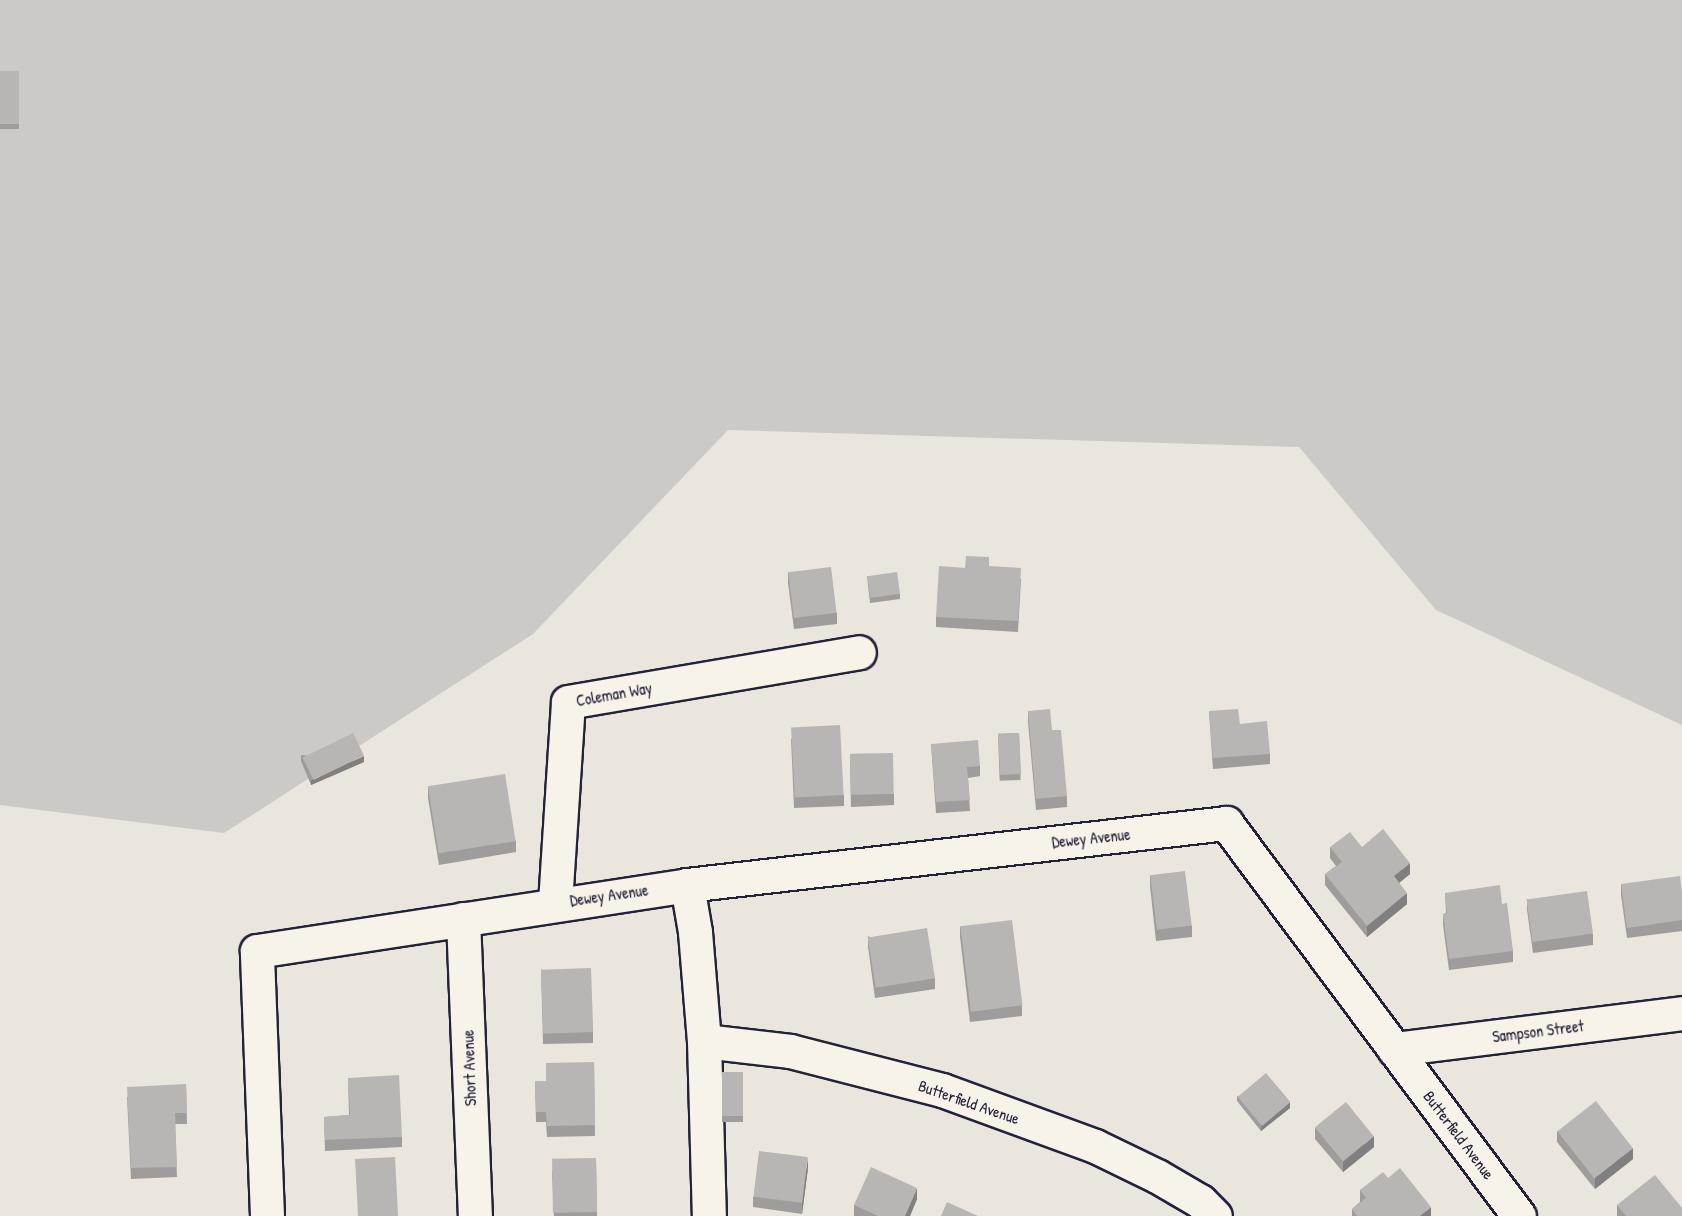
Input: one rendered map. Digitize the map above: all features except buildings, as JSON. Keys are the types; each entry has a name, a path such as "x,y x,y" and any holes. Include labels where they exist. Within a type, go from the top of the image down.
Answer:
{"street":[{"name":"Coleman Way","path":"555,903 568,702 859,652"},
{"name":"Dewey Avenue","path":"267,1216 257,951 555,903 687,885 1226,823"},
{"name":"Butterfield Avenue","path":"1226,823 1520,1216"},
{"path":"687,885 695,932 704,1041 709,1216"},
{"name":"Short Avenue","path":"463,919 475,1216"},
{"name":"Sampson Street","path":"1394,1049 1682,1013"},
{"name":"Butterfield Avenue","path":"704,1041 790,1051 942,1090 1095,1146 1157,1176 1200,1201 1215,1216"}],"shaded area":[{"path":"0,0 1682,0 1682,725 1436,610 1299,447 728,430 533,634 224,833 0,805"}]}
